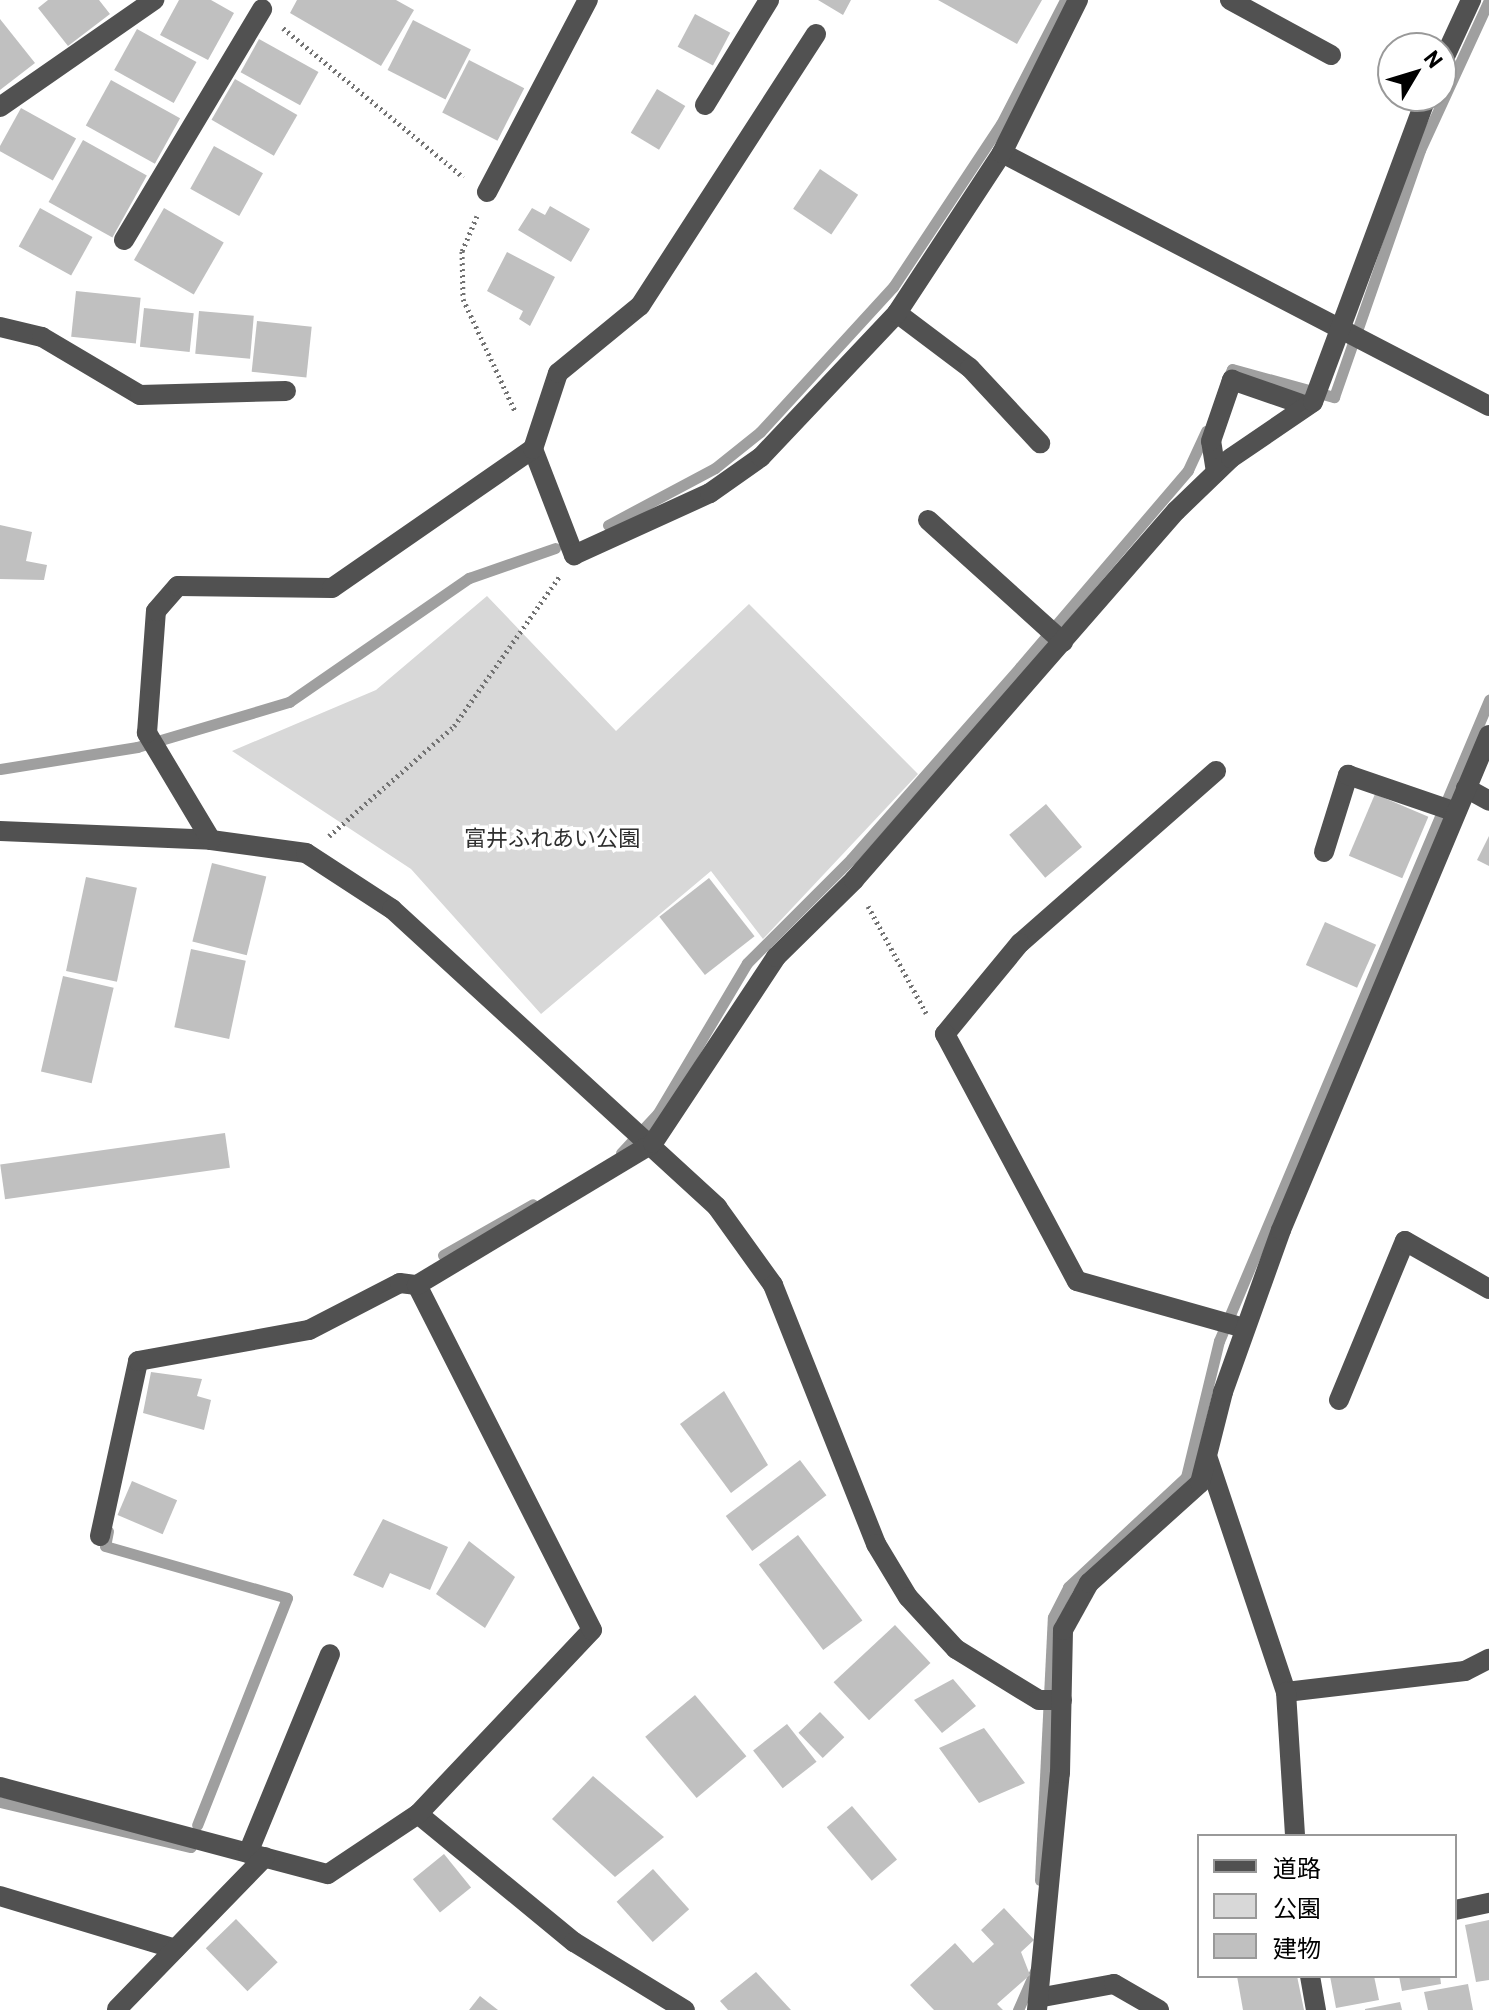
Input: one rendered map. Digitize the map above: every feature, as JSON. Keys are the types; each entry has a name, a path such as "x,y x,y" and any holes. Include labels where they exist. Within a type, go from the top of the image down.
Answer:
{"street":[{"path":"0,107 154,0"},
{"path":"487,192 588,0"},
{"path":"705,105 769,0"},
{"path":"533,449 574,555 710,493 761,457 897,313 1002,153 1078,0"},
{"path":"1230,0 1331,55"},
{"path":"1456,32 1471,0"},
{"path":"124,240 262,9"},
{"path":"211,840 152,742 156,611 178,586 332,588 533,449 558,373 640,306 816,34"},
{"path":"100,1536 138,1361 309,1330 400,1283 417,1285 645,1135 754,982 854,880 1053,633 1216,472 1314,398 1350,338 1422,112"},
{"path":"1002,153 1350,338 1489,406"},
{"path":"897,313 970,368 1040,443"},
{"path":"0,327 42,337 140,395 286,391"},
{"path":"1216,472 1211,441 1232,380 1314,398"},
{"path":"928,520 1053,633"},
{"path":"1159,2010 1114,1984 1040,2003 1052,1700 1063,1630 1078,1598 1200,1483 1208,1459 1233,1325 1489,735"},
{"path":"1216,771 1020,943 945,1034 1077,1281 1233,1325"},
{"path":"1324,852 1348,775 1455,812"},
{"path":"1466,788 1489,801"},
{"path":"0,831 211,840 306,853 392,909 645,1135 717,1207 773,1285 876,1544 908,1597 956,1649 1052,1700"},
{"path":"1339,1400 1405,1241 1489,1289"},
{"path":"0,1787 328,1874 418,1814 592,1630 417,1285"},
{"path":"1208,1459 1286,1692 1295,1834"},
{"path":"117,2009 175,1949 256,1855 330,1654"},
{"path":"1286,1692 1465,1671 1489,1659"},
{"path":"418,1814 574,1942 685,2010"},
{"path":"0,1896 175,1949"},
{"path":"1457,1910 1489,1903"},
{"path":"1310,1978 1316,2010"}],"path":[{"path":"262,9 425,152 487,192 462,251 463,299 533,449"},
{"path":"306,853 454,726 574,555"},
{"path":"854,880 945,1034"}],"green space":[{"name":"富井ふれあい公園","path":"487,596 616,731 749,604 918,774 763,939 711,871 541,1014 411,869 232,751 376,690"}],"building":[{"path":"48,0 99,0 110,14 68,46 38,8"},
{"path":"179,0 211,0 234,13 208,60 160,35"},
{"path":"297,0 396,0 414,10 381,66 290,13"},
{"path":"818,0 851,0 843,15"},
{"path":"938,0 1042,0 1017,44"},
{"path":"695,14 730,33 713,65 678,47"},
{"path":"0,19 35,63 0,90"},
{"path":"413,20 471,50 445,99 388,70"},
{"path":"137,29 196,62 174,103 114,70"},
{"path":"259,39 318,72 300,105 241,72"},
{"path":"469,60 524,88 497,141 442,113"},
{"path":"235,79 297,115 274,156 212,120"},
{"path":"111,80 180,118 155,164 86,125"},
{"path":"657,89 685,106 659,150 631,133"},
{"path":"21,108 76,139 53,181 0,151"},
{"path":"83,140 147,175 112,237 49,202"},
{"path":"214,146 263,173 239,216 190,189"},
{"path":"820,169 858,195 831,235 793,209"},
{"path":"550,206 590,229 571,262 518,230 532,208 545,215"},
{"path":"40,208 92,237 71,276 19,246"},
{"path":"164,208 224,242 194,294 134,260"},
{"path":"507,252 555,277 530,326 519,319 523,311 487,291"},
{"path":"76,291 141,298 136,344 71,337"},
{"path":"144,308 194,313 190,352 140,347"},
{"path":"199,311 254,316 250,359 195,354"},
{"path":"257,321 312,327 306,377 252,372"},
{"path":"0,525 32,532 26,561 47,565 44,580 0,579"},
{"path":"1375,794 1428,817 1402,878 1349,856"},
{"path":"1046,804 1082,847 1045,878 1009,835"},
{"path":"1489,836 1489,866 1477,860"},
{"path":"212,863 266,877 247,955 192,942"},
{"path":"86,877 137,888 117,982 66,971"},
{"path":"709,878 755,936 705,975 659,917"},
{"path":"1325,922 1376,945 1357,988 1306,965"},
{"path":"191,949 246,961 229,1039 174,1027"},
{"path":"63,976 114,988 92,1083 41,1071"},
{"path":"225,1133 230,1168 5,1199 0,1165"},
{"path":"151,1372 202,1379 197,1396 211,1400 204,1430 143,1413"},
{"path":"724,1391 768,1465 731,1493 680,1424"},
{"path":"800,1460 826,1495 752,1551 726,1516"},
{"path":"132,1481 177,1500 163,1534 118,1515"},
{"path":"383,1519 448,1547 430,1590 390,1573 383,1588 353,1575"},
{"path":"798,1535 862,1620 823,1650 759,1564"},
{"path":"469,1541 515,1577 485,1628 436,1594"},
{"path":"895,1625 930,1663 869,1720 834,1682"},
{"path":"953,1679 976,1706 942,1733 914,1700"},
{"path":"695,1695 746,1756 697,1798 645,1737"},
{"path":"820,1712 844,1737 823,1758 798,1733"},
{"path":"787,1724 817,1762 783,1788 753,1750"},
{"path":"984,1728 1025,1783 979,1803 939,1748"},
{"path":"593,1776 664,1837 615,1877 552,1819"},
{"path":"852,1806 897,1860 872,1881 827,1827"},
{"path":"444,1854 471,1887 440,1913 413,1879"},
{"path":"653,1869 689,1909 653,1942 617,1902"},
{"path":"1004,1908 1034,1940 1021,1952 1030,1975 997,2004 1003,2010 934,2010 910,1985 955,1943 973,1963 994,1944 981,1930"},
{"path":"236,1919 278,1962 247,1991 206,1948"},
{"path":"1489,1920 1489,1980 1476,1982 1465,1925"},
{"path":"756,1972 791,2010 728,2010 720,2001"},
{"path":"1237,1978 1297,1978 1304,2010 1243,2010"},
{"path":"1330,1978 1374,1978 1379,2000 1336,2008"},
{"path":"1399,1978 1440,1978 1441,1984 1402,1991"},
{"path":"1468,1984 1473,2010 1428,2010 1424,1992"},
{"path":"480,1996 498,2010 469,2010"},
{"path":"1400,2002 1402,2010 1365,2010 1365,2009"}],"waterway":[{"path":"608,525 715,468 760,432 893,287 1001,124 1065,0"},
{"path":"1226,382 1232,369 1334,397 1420,150 1489,0"},
{"path":"621,1153 658,1113 747,963 851,859 1020,667 1188,470 1206,431"},
{"path":"0,769 137,747 289,702 469,578 555,548"},
{"path":"1040,1880 1053,1617 1068,1587 1186,1477 1219,1341 1489,700"},
{"path":"443,1255 533,1204"},
{"path":"108,1531 105,1546 287,1598 197,1825"},
{"path":"0,1802 191,1847"},
{"path":"1018,2010 1036,1969"}]}
